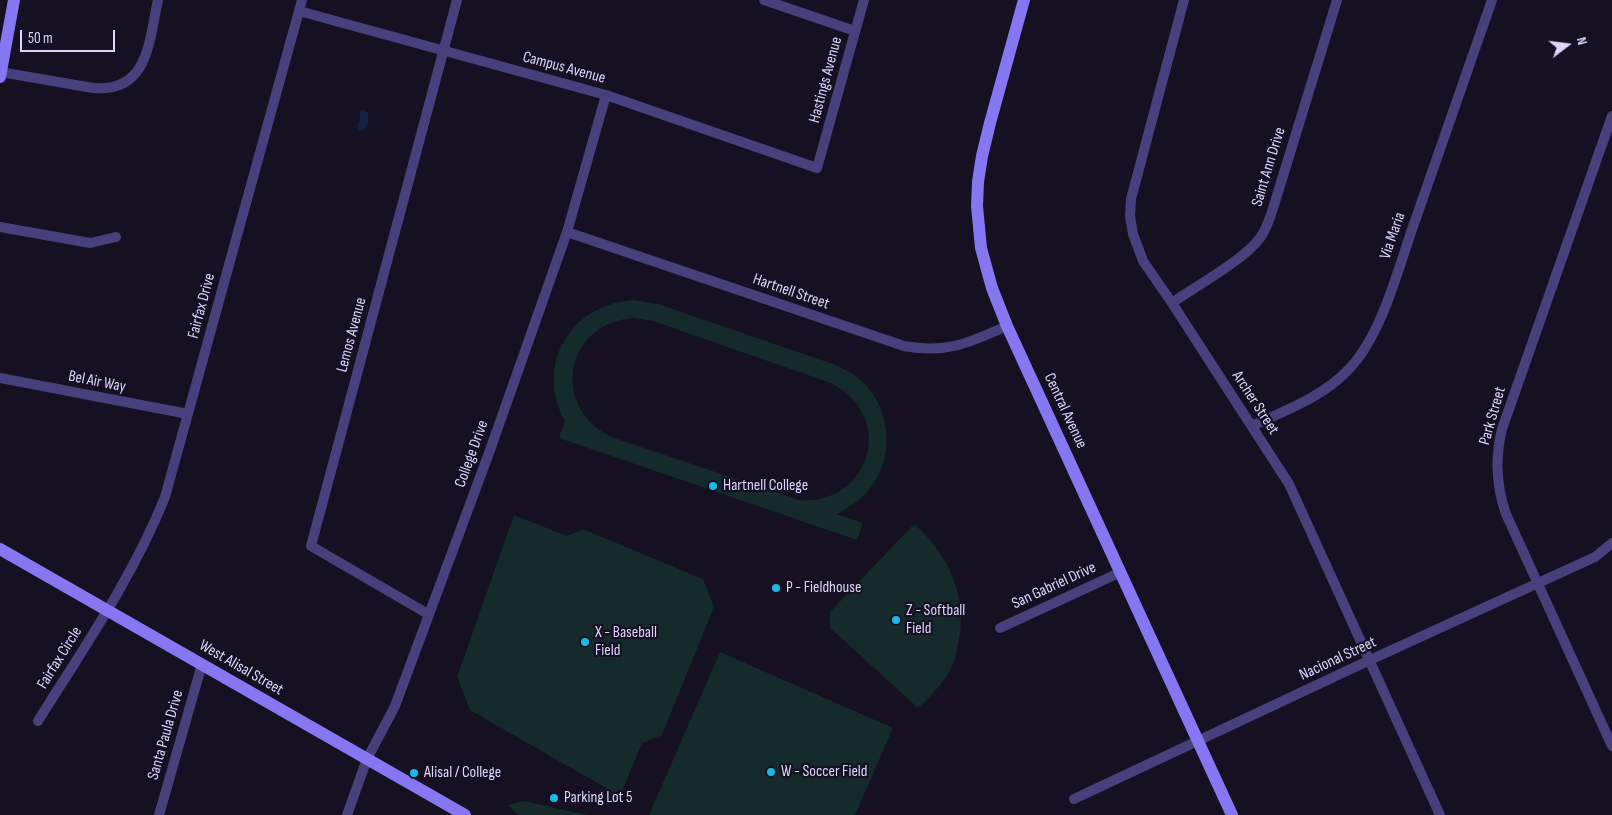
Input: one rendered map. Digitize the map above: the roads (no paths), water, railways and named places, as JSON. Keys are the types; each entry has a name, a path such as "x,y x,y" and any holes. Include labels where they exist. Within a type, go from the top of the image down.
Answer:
{"street":[{"path":"14,0 0,74 102,89 119,86 133,78 139,70 146,54 158,0"},
{"name":"Fairfax Drive","path":"108,610 147,539 172,474 302,0"},
{"name":"Lemos Avenue","path":"428,614 311,546 457,0"},
{"path":"764,0 855,31"},
{"name":"Hastings Avenue","path":"817,168 864,0"},
{"name":"Central Avenue","path":"1024,0 982,156 977,206 981,248 992,288 1007,326 1232,815"},
{"name":"Archer Street","path":"1184,0 1131,199 1130,216 1133,234 1143,261 1172,302 1292,489 1440,815"},
{"name":"Saint Ann Drive","path":"1172,302 1244,254 1261,237 1275,202 1337,0"},
{"name":"Via Maria","path":"1252,426 1324,390 1349,369 1371,339 1383,311 1492,0"},
{"name":"Campus Avenue","path":"299,11 606,95 817,168"},
{"name":"College Drive","path":"347,815 368,759 395,706 489,453 567,232 606,95"},
{"name":"Park Street","path":"1612,116 1607,146 1499,441 1497,473 1502,501 1612,746"},
{"path":"0,227 90,243 116,237"},
{"name":"Hartnell Street","path":"567,232 904,346 922,350 938,350 953,347 1007,326"},
{"name":"Bel Air Way","path":"0,378 188,414"},
{"name":"Nacional Street","path":"1074,799 1370,660 1590,560 1612,543"},
{"name":"West Alisal Street","path":"0,549 465,815"},
{"name":"San Gabriel Drive","path":"1000,628 1121,572"},
{"name":"Fairfax Circle","path":"38,721 108,610"},
{"name":"Santa Paula Drive","path":"159,815 202,664"}],"water":[{"path":"362,110 367,112 369,120 366,128 362,131 357,126"}],"place":[{"name":"Hartnell College","path":"713,486"},
{"name":"P - Fieldhouse","path":"776,588"},
{"name":"Z - Softball Field","path":"896,620"},
{"name":"X - Baseball Field","path":"585,642"},
{"name":"W - Soccer Field","path":"771,772"},
{"name":"Alisal / College","path":"414,773"},
{"name":"Parking Lot 5","path":"554,798"}]}
